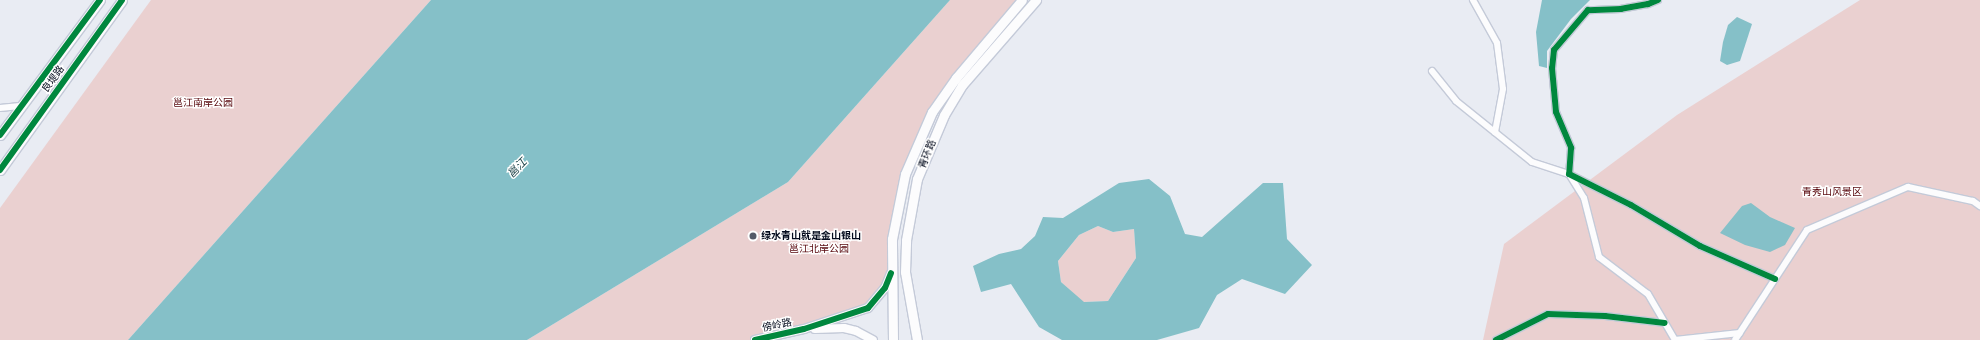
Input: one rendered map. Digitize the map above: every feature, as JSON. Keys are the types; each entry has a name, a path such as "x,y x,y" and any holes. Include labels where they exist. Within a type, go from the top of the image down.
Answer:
{"main road":[{"name":"良堤路","path":"1,131 100,0"},
{"name":"良堤路","path":"0,170 122,0"},
{"name":"青环路","path":"893,340 891,274 896,208 905,174 916,145 932,112 956,78 1022,0"},
{"name":"青环路","path":"917,340 905,272 906,240 917,179 944,115 962,85 1036,0"}],"street":[{"path":"1473,0 1497,43 1503,89 1495,132"},
{"path":"1658,0 1648,4 1621,9 1588,10 1554,50 1552,68 1556,112 1571,148 1569,174 1584,198 1599,257 1648,294 1675,340 1740,333"},
{"path":"1432,71 1456,101 1532,162 1569,174 1616,198 1700,246 1775,279"},
{"path":"0,108 20,106"},
{"path":"1735,340 1807,230 1908,187 1973,201 1980,206"},
{"path":"804,330 868,308 885,288 891,274"},
{"path":"1496,340 1548,314 1605,316 1665,323"},
{"path":"804,330 844,328 862,333 873,340"},
{"name":"傍岭路","path":"754,340 804,330"}],"green space":[{"name":"邕江南岸公园","path":"151,0 431,0 128,340 0,340 0,208"},
{"name":"邕江北岸公园","path":"950,0 1022,0 932,112 905,174 891,273 868,308 755,340 527,340 788,182"},
{"name":"青秀山风景区","path":"1860,0 1980,0 1980,340 1483,340 1504,244 1677,115"},
{"path":"1098,226 1113,232 1134,229 1136,258 1108,301 1083,302 1061,282 1058,261 1079,235"}],"water":[{"name":"邕江","path":"431,0 950,0 788,182 527,340 128,340"},
{"path":"1542,0 1590,0 1571,19 1547,51 1547,68 1539,66 1536,32"},
{"path":"1737,17 1752,24 1740,61 1727,65 1720,61 1723,42 1728,25"},
{"path":"1149,179 1170,196 1185,234 1202,237 1263,183 1283,183 1287,239 1312,265 1285,294 1242,279 1217,295 1199,328 1157,340 1062,340 1039,327 1011,284 981,292 973,266 999,254 1021,249 1035,236 1043,217 1063,218 1119,183","holes":["1098,226 1113,232 1134,229 1136,258 1108,301 1084,302 1061,282 1058,261 1079,235"]},
{"path":"1751,203 1770,217 1795,228 1785,245 1770,252 1745,245 1720,233 1742,206"}],"cycle path":[{"path":"0,135 100,0"},
{"path":"0,170 122,0"},
{"path":"1658,0 1648,4 1621,9 1588,10 1554,50 1552,68 1556,112 1571,148 1569,174 1631,205 1700,246 1775,279"},
{"path":"755,340 804,329 868,308 885,288 891,273"},
{"path":"1496,340 1548,314 1605,316 1665,323"}],"place":[{"name":"绿水青山就是金山银山","path":"753,236"}]}
